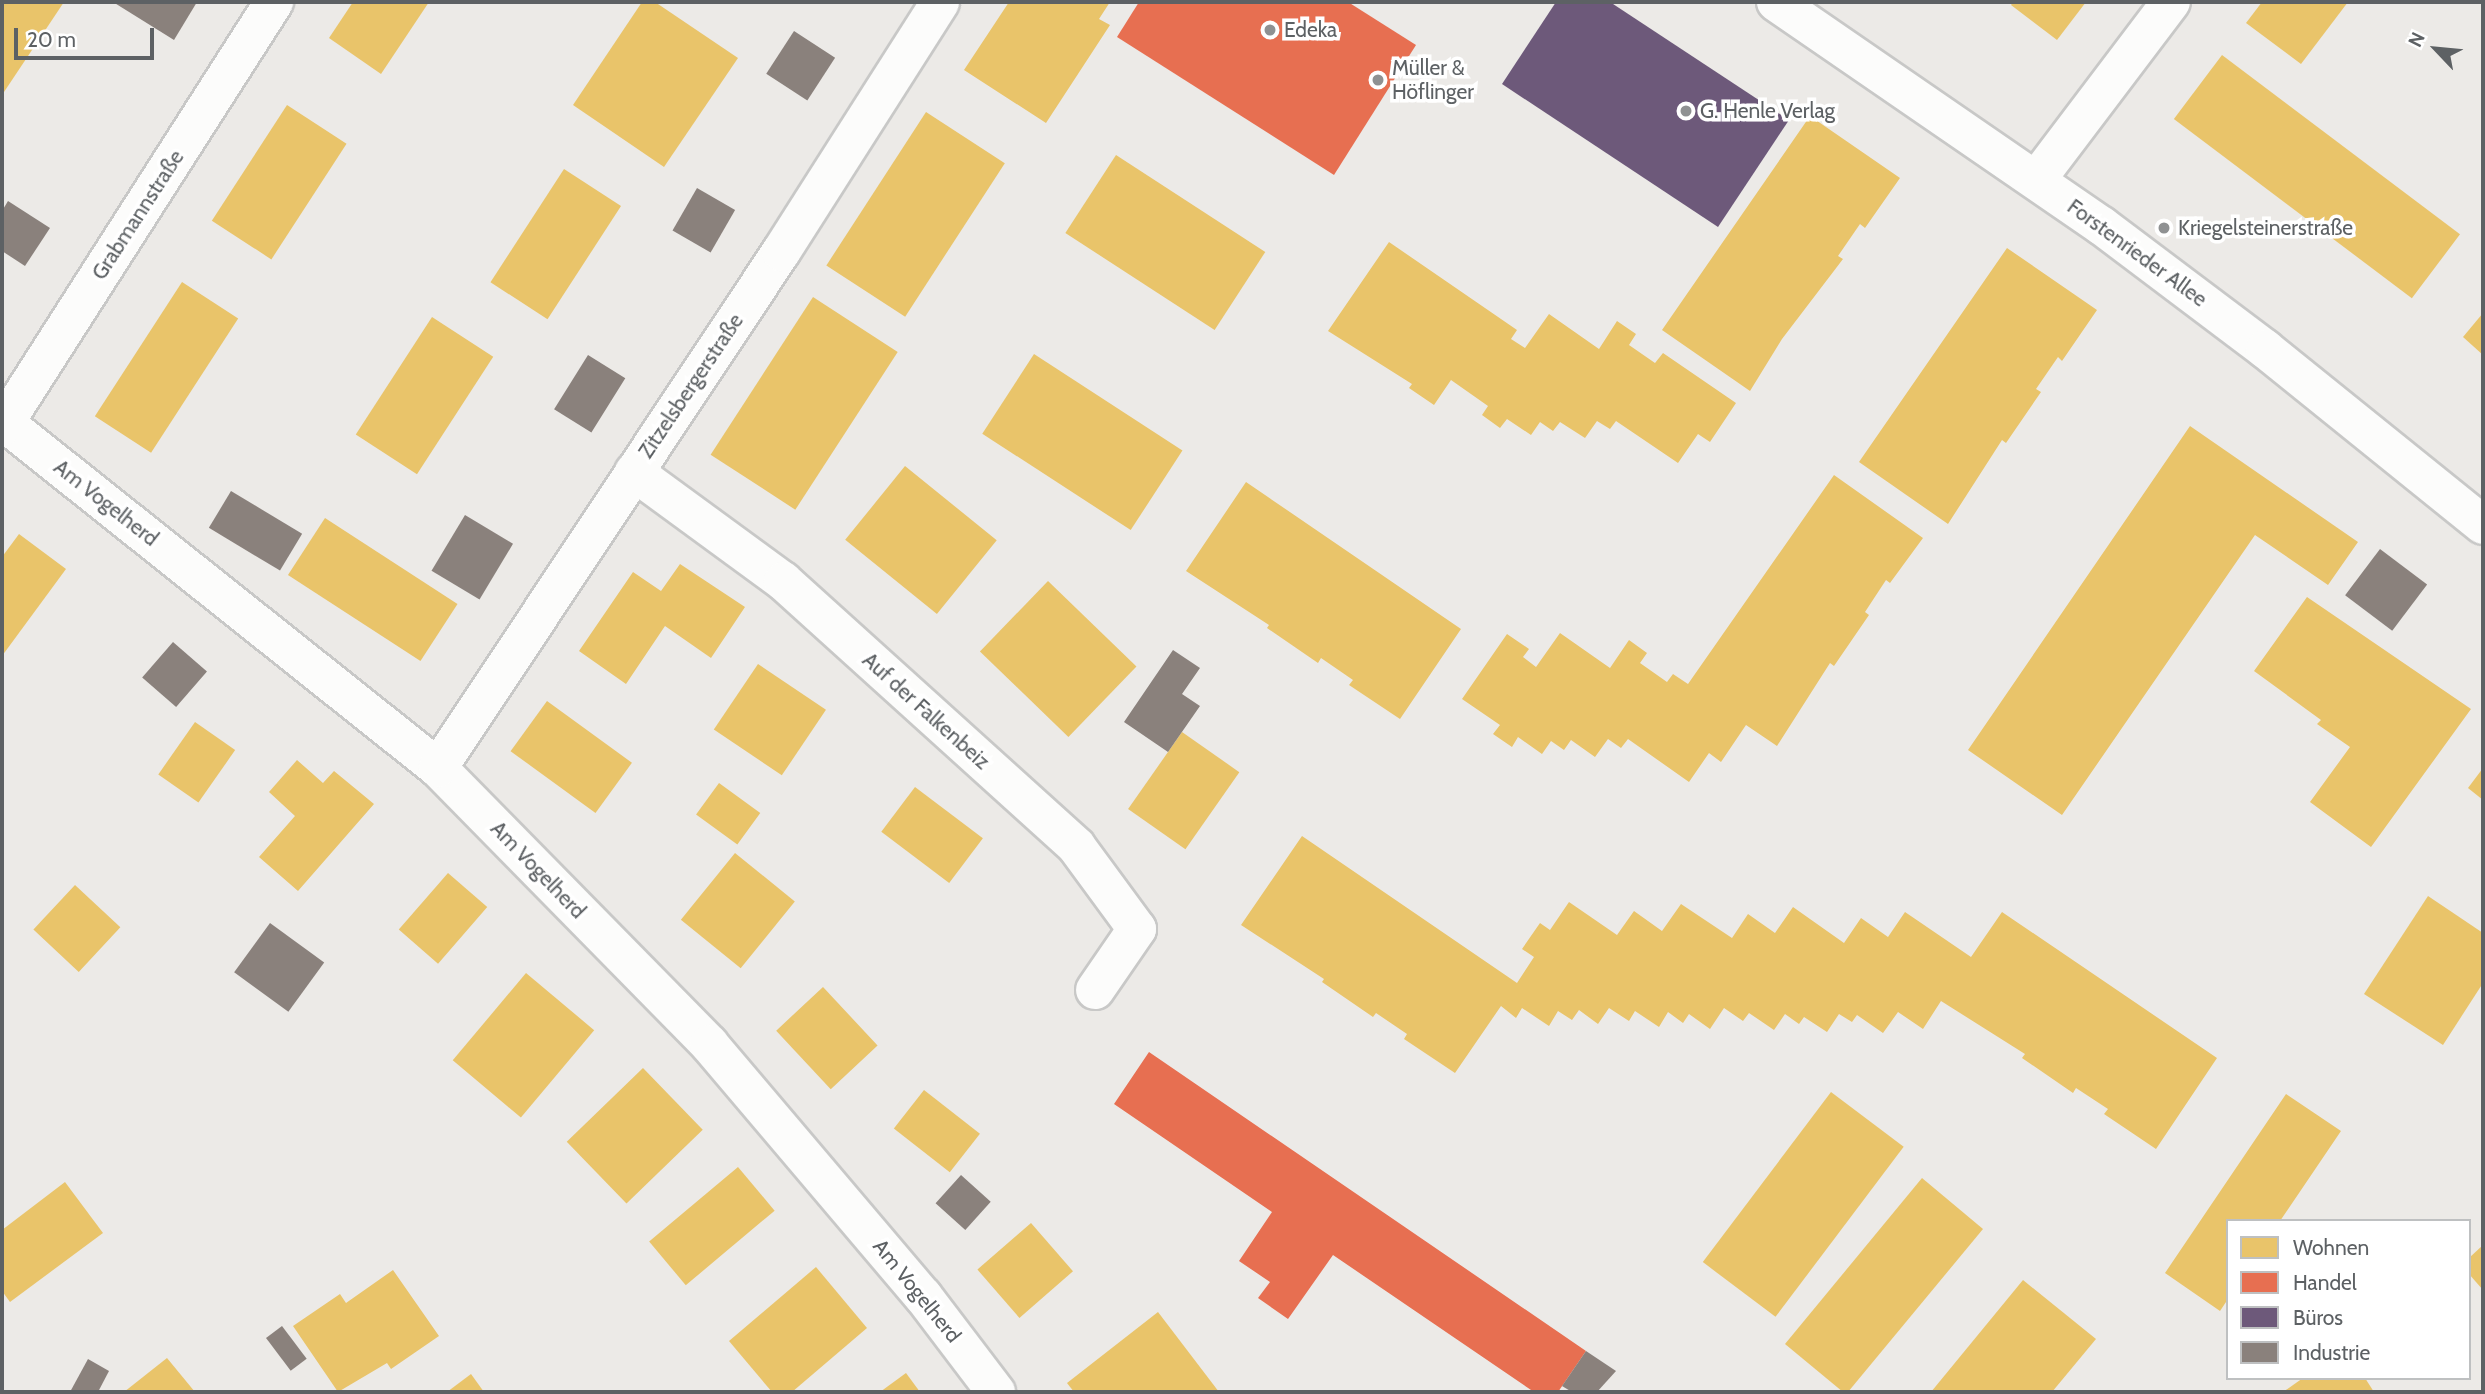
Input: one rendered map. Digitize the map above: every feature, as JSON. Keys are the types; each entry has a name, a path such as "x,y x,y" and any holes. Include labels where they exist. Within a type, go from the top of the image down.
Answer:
{"street":[{"name":"Grabmannstraße","path":"4,425 274,2"},
{"name":"Zitzelsbergerstraße","path":"438,768 940,2"},
{"name":"Forstenrieder Allee","path":"1776,2 2037,179 2265,349 2483,526"},
{"path":"2037,179 2171,2"},
{"name":"Am Vogelherd","path":"4,425 438,768 709,1044 923,1296 996,1392"},
{"name":"Auf der Falkenbeiz","path":"634,472 783,581 1076,846 1137,929 1096,990"}],"building: Wohnen":[{"path":"64,2 2,95 2,4"},
{"path":"353,2 429,2 381,74 329,38"},
{"path":"642,2 655,2 738,58 664,167 573,105"},
{"path":"1009,2 1110,2 1099,19 1110,25 1046,123 964,70"},
{"path":"2013,2 2086,2 2057,40 2011,5"},
{"path":"2262,2 2348,2 2301,64 2246,23"},
{"path":"2222,55 2460,234 2412,298 2174,119"},
{"path":"287,105 347,144 271,259 212,221"},
{"path":"926,112 1005,163 905,317 826,265"},
{"path":"1810,116 1900,178 1865,228 1860,224 1838,256 1843,259 1782,339 1750,391 1662,330"},
{"path":"1116,155 1265,252 1215,330 1065,233"},
{"path":"564,169 621,206 548,319 490,282"},
{"path":"1389,242 1517,330 1511,339 1525,348 1549,314 1599,349 1617,321 1636,334 1629,345 1655,363 1663,353 1736,403 1710,442 1698,434 1678,463 1616,421 1610,429 1597,421 1585,438 1560,422 1553,431 1540,422 1531,435 1507,419 1500,428 1482,415 1488,406 1451,380 1434,405 1409,388 1412,384 1328,331"},
{"path":"2007,248 2097,310 2062,361 2058,357 2036,389 2041,392 2006,443 2002,440 1948,524 1859,462"},
{"path":"182,282 238,318 151,453 95,416"},
{"path":"813,297 898,352 795,510 711,455"},
{"path":"2483,313 2483,355 2463,337"},
{"path":"432,317 493,357 417,474 356,434"},
{"path":"1034,354 1182,450 1131,530 982,434"},
{"path":"2190,426 2358,542 2328,585 2255,535 2062,815 1968,750"},
{"path":"905,466 997,540 937,614 845,540"},
{"path":"1834,475 1923,538 1890,583 1886,580 1865,612 1869,615 1834,666 1830,663 1777,746 1746,725 1721,762 1709,753 1689,782 1628,739 1621,748 1608,739 1595,757 1571,740 1564,750 1551,741 1542,754 1518,737 1512,747 1493,734 1500,725 1462,699 1507,634 1529,649 1523,657 1536,667 1560,633 1610,668 1629,640 1647,653 1640,663 1667,682 1673,674 1688,684"},
{"path":"1246,482 1461,629 1400,719 1349,685 1353,680 1321,658 1318,663 1267,628 1269,625 1186,571"},
{"path":"325,518 458,604 420,661 288,575"},
{"path":"19,534 66,569 2,656 2,557"},
{"path":"680,564 745,607 711,658 665,626 626,684 579,651 633,572 661,591"},
{"path":"1048,581 1136,666 1068,737 980,651"},
{"path":"2307,597 2471,709 2371,847 2310,802 2350,747 2317,724 2321,720 2254,671"},
{"path":"758,664 826,710 782,775 714,729"},
{"path":"547,701 632,763 596,813 511,751"},
{"path":"195,722 235,750 198,803 158,774"},
{"path":"1182,732 1239,772 1185,849 1128,809"},
{"path":"297,760 323,783 334,771 374,804 298,891 259,857 295,816 269,792"},
{"path":"2483,768 2483,800 2468,788"},
{"path":"719,783 760,813 737,845 696,815"},
{"path":"915,787 983,838 949,883 881,832"},
{"path":"1302,836 1517,983 1534,957 1522,949 1540,923 1550,930 1569,902 1617,935 1634,911 1662,931 1681,904 1732,938 1748,914 1775,933 1793,907 1844,943 1861,918 1888,937 1905,912 1971,957 2002,912 2217,1058 2156,1149 2104,1114 2108,1109 2076,1088 2073,1093 2022,1058 2025,1054 1941,1001 1923,1029 1898,1012 1883,1033 1857,1015 1852,1022 1839,1014 1827,1032 1804,1017 1799,1024 1785,1014 1774,1030 1749,1013 1743,1021 1724,1008 1710,1029 1689,1014 1683,1023 1668,1012 1659,1027 1635,1011 1629,1021 1609,1008 1598,1024 1579,1010 1572,1020 1558,1011 1549,1026 1522,1008 1516,1018 1501,1006 1455,1073 1404,1039 1407,1034 1376,1013 1373,1017 1322,982 1324,979 1241,925"},
{"path":"735,853 795,901 741,968 681,920"},
{"path":"448,873 487,907 438,964 399,930"},
{"path":"75,885 120,927 79,972 33,930"},
{"path":"2428,896 2483,933 2483,983 2443,1045 2364,994"},
{"path":"526,973 594,1030 521,1118 453,1060"},
{"path":"823,987 878,1046 831,1089 776,1031"},
{"path":"643,1068 703,1130 626,1203 567,1142"},
{"path":"924,1090 980,1134 950,1172 894,1129"},
{"path":"1831,1092 1904,1147 1775,1317 1703,1262"},
{"path":"2286,1094 2341,1131 2281,1219 2226,1219 2226,1302 2220,1311 2165,1273"},
{"path":"738,1167 775,1211 686,1285 649,1242"},
{"path":"1922,1178 1983,1229 1848,1392 1843,1392 1785,1344"},
{"path":"65,1182 103,1233 10,1302 2,1291 2,1230"},
{"path":"1031,1223 1073,1271 1019,1318 977,1270"},
{"path":"2483,1245 2483,1290 2471,1276 2471,1256"},
{"path":"816,1267 867,1328 792,1392 772,1392 729,1341"},
{"path":"393,1270 439,1336 391,1369 387,1363 338,1392 293,1326 340,1294 346,1303"},
{"path":"2023,1280 2096,1339 2052,1392 1931,1392"},
{"path":"1158,1312 1219,1392 1074,1392 1067,1383"},
{"path":"167,1358 195,1392 124,1392"},
{"path":"906,1373 920,1392 880,1392"},
{"path":"471,1374 484,1392 447,1392"},
{"path":"2300,1380 2366,1380 2374,1392 2283,1392"}],"building: Handel":[{"path":"1139,2 1348,2 1416,45 1334,175 1117,37"},
{"path":"1149,1052 1586,1351 1558,1392 1534,1392 1333,1255 1288,1319 1258,1298 1270,1282 1239,1261 1272,1212 1114,1104"}],"building: Büros":[{"path":"1556,2 1610,2 1789,120 1718,227 1502,84"}],"building: Industrie":[{"path":"113,2 197,2 174,40"},
{"path":"794,31 835,58 807,100 766,74"},
{"path":"697,188 735,210 711,252 672,230"},
{"path":"8,201 50,228 25,266 2,251 2,211"},
{"path":"588,355 625,378 591,433 554,409"},
{"path":"231,491 302,534 280,571 209,528"},
{"path":"465,515 513,544 480,600 432,571"},
{"path":"2380,549 2427,585 2392,631 2345,595"},
{"path":"173,642 207,672 176,707 142,677"},
{"path":"1173,650 1200,668 1182,694 1200,706 1168,752 1124,722"},
{"path":"270,923 324,962 288,1012 234,972"},
{"path":"961,1175 991,1202 965,1230 936,1203"},
{"path":"282,1326 307,1359 291,1371 266,1338"},
{"path":"1586,1351 1616,1371 1597,1392 1572,1392 1562,1386"},
{"path":"88,1359 109,1371 98,1392 70,1392"}],"place":[{"name":"Edeka","path":"1270,30"},
{"name":"Müller & Höflinger","path":"1378,80"},
{"name":"G. Henle Verlag","path":"1686,111"},
{"name":"Kriegelsteinerstraße","path":"2164,228"}]}
